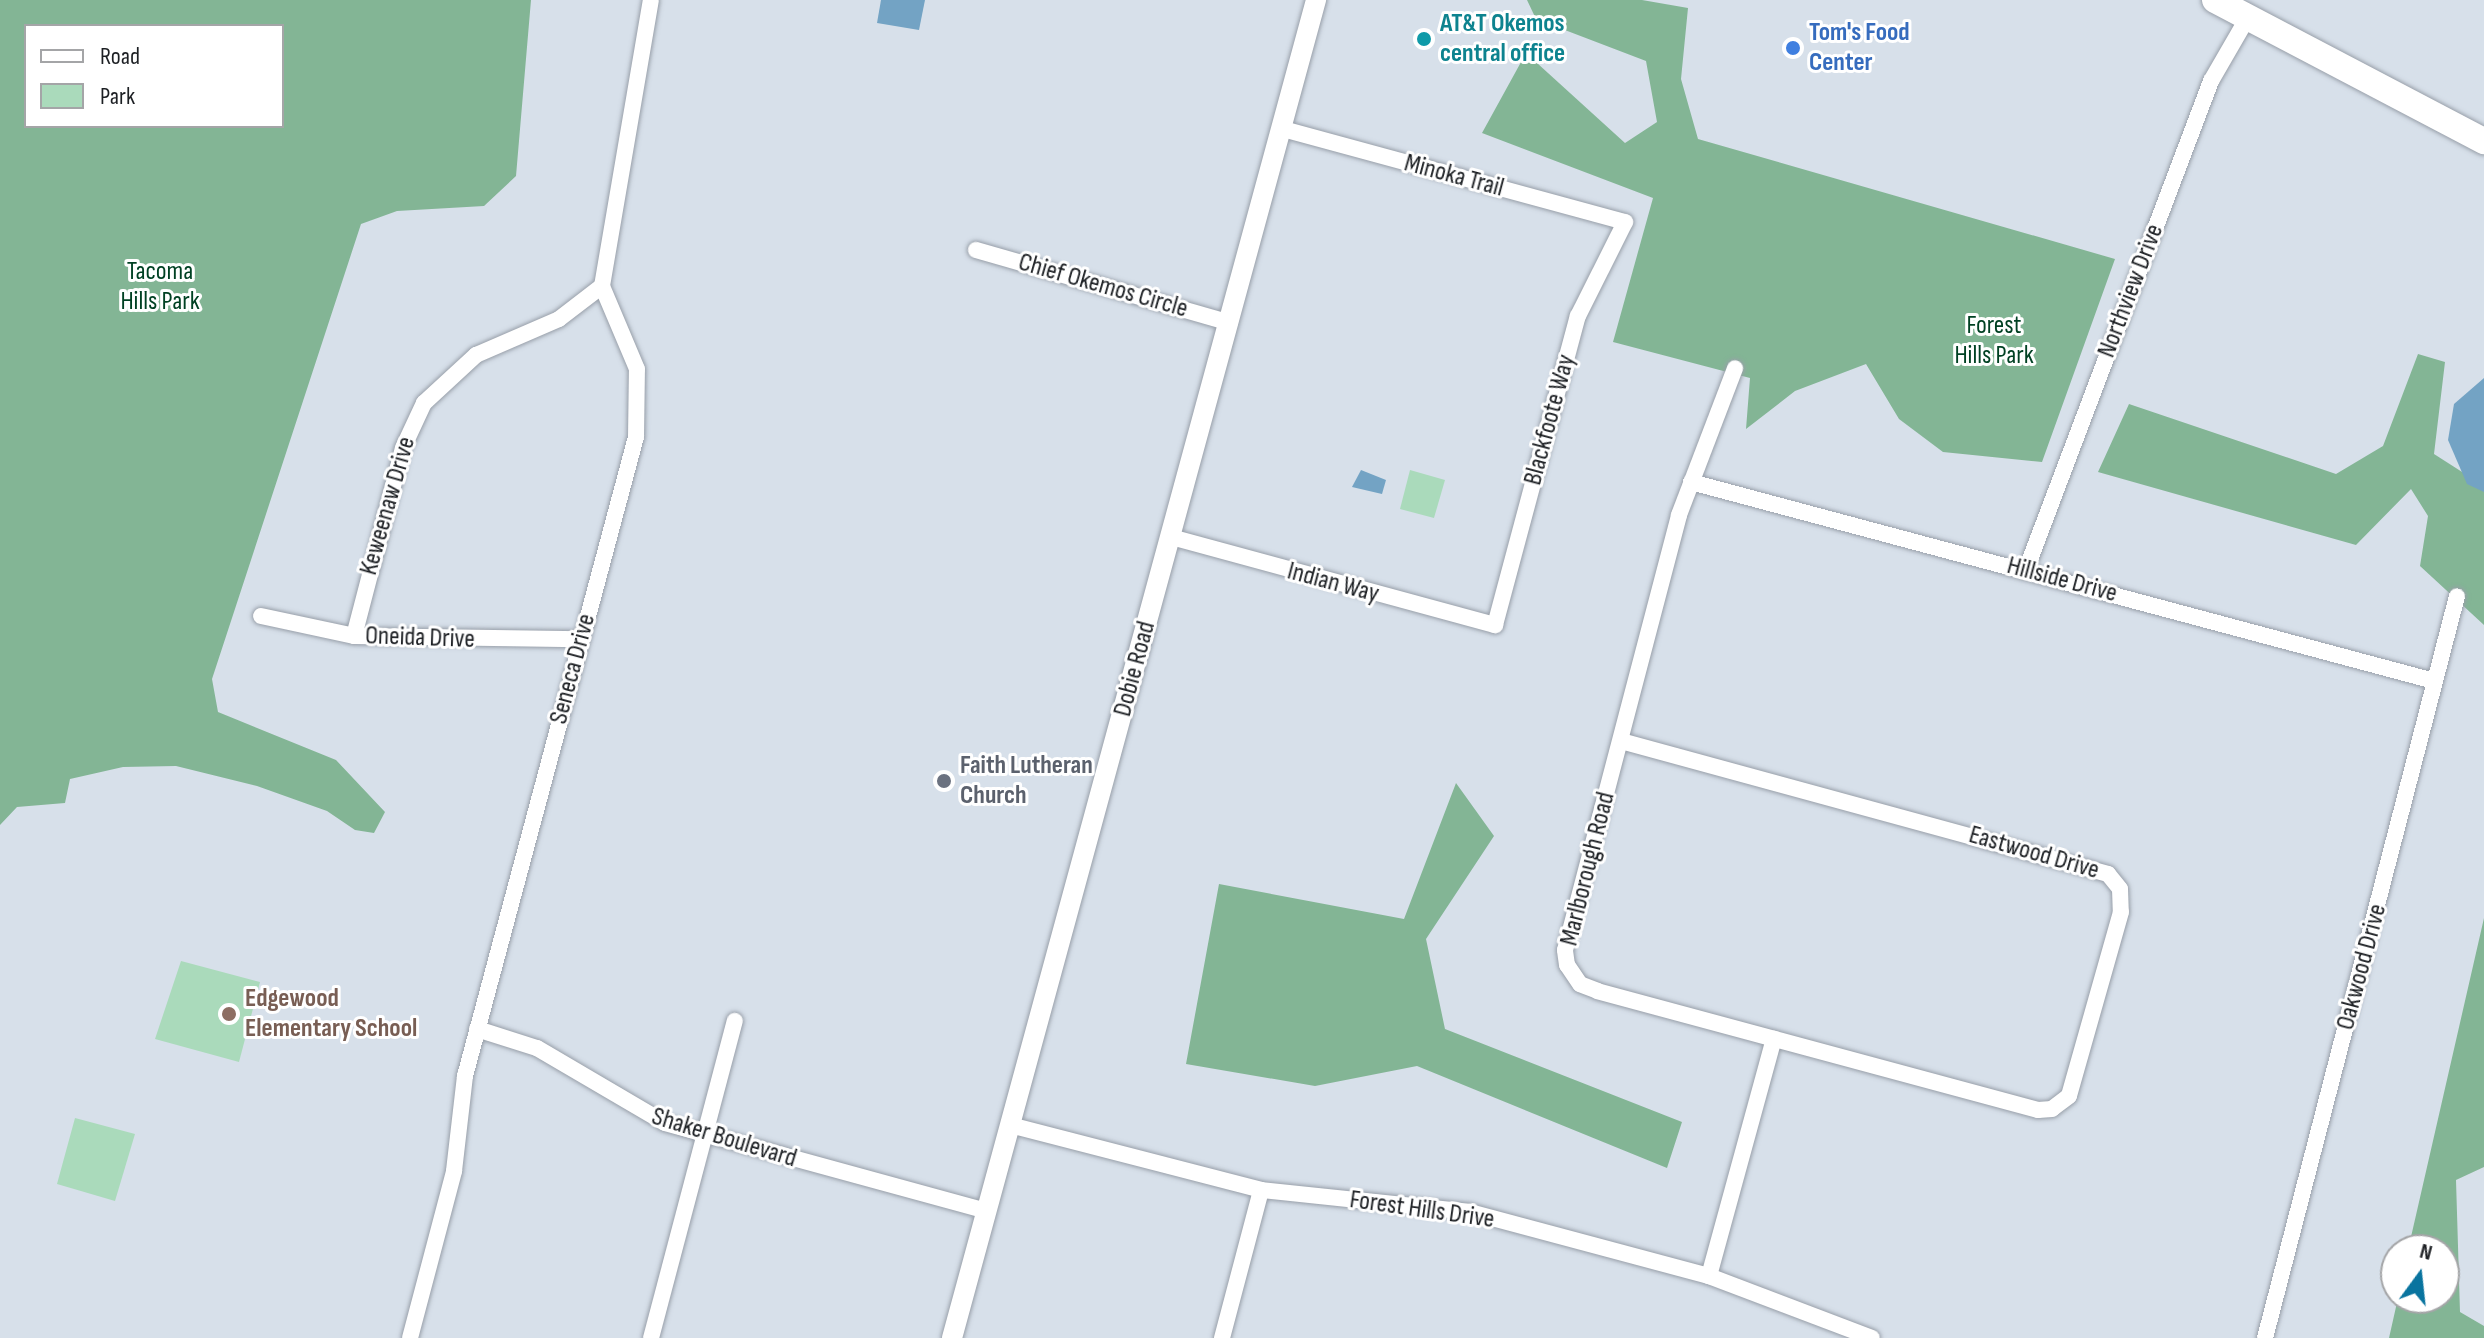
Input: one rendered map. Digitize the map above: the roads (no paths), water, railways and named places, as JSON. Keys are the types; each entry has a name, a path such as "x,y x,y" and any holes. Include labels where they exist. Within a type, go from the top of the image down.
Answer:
{"main road":[{"path":"2215,0 2484,141"}],"street":[{"path":"602,286 651,0"},
{"name":"Dobie Road","path":"952,1338 1316,0"},
{"name":"Northview Drive","path":"2026,570 2215,71 2248,17"},
{"name":"Minoka Trail","path":"1282,129 1625,222"},
{"name":"Blackfoote Way","path":"1495,625 1578,316 1625,222"},
{"name":"Chief Okemos Circle","path":"976,250 1230,323"},
{"name":"Keweenaw Drive","path":"354,636 403,448 424,403 476,355 559,319 602,286"},
{"name":"Seneca Drive","path":"410,1338 454,1171 465,1076 636,437 640,403 633,353 602,286"},
{"name":"Marlborough Road","path":"1735,368 1691,482 1565,950 1573,977 1598,991 1774,1039"},
{"name":"Hillside Drive","path":"1691,482 2434,681"},
{"name":"Indian Way","path":"1171,537 1495,625"},
{"name":"Oakwood Drive","path":"2265,1338 2457,596"},
{"name":"Oneida Drive","path":"261,616 354,636 581,639"},
{"name":"Eastwood Drive","path":"1621,741 2082,863 2108,874 2120,889 2121,912 2077,1079 2069,1096 2052,1109 2038,1110 1774,1039"},
{"path":"651,1338 735,1021"},
{"name":"Shaker Boulevard","path":"477,1029 537,1048 624,1104 705,1136 987,1211"},
{"path":"1709,1276 1774,1039"},
{"name":"Forest Hills Drive","path":"1010,1125 1261,1190 1470,1212 1709,1276 1872,1338"},
{"path":"1222,1338 1261,1190"}],"water":[{"path":"881,0 925,0 919,30 877,23"},
{"path":"2484,378 2484,492 2467,484 2448,440 2454,404"},
{"path":"1361,470 1386,480 1382,494 1352,487"}],"place":[{"name":"AT&T Okemos central office","path":"1424,39"},
{"name":"Tom's Food Center","path":"1793,48"},
{"name":"Faith Lutheran Church","path":"944,781"},
{"name":"Edgewood Elementary School","path":"229,1014"}],"park label":[{"name":"Tacoma Hills Park","path":"160,287"},
{"name":"Forest Hills Park","path":"1994,341"}]}
